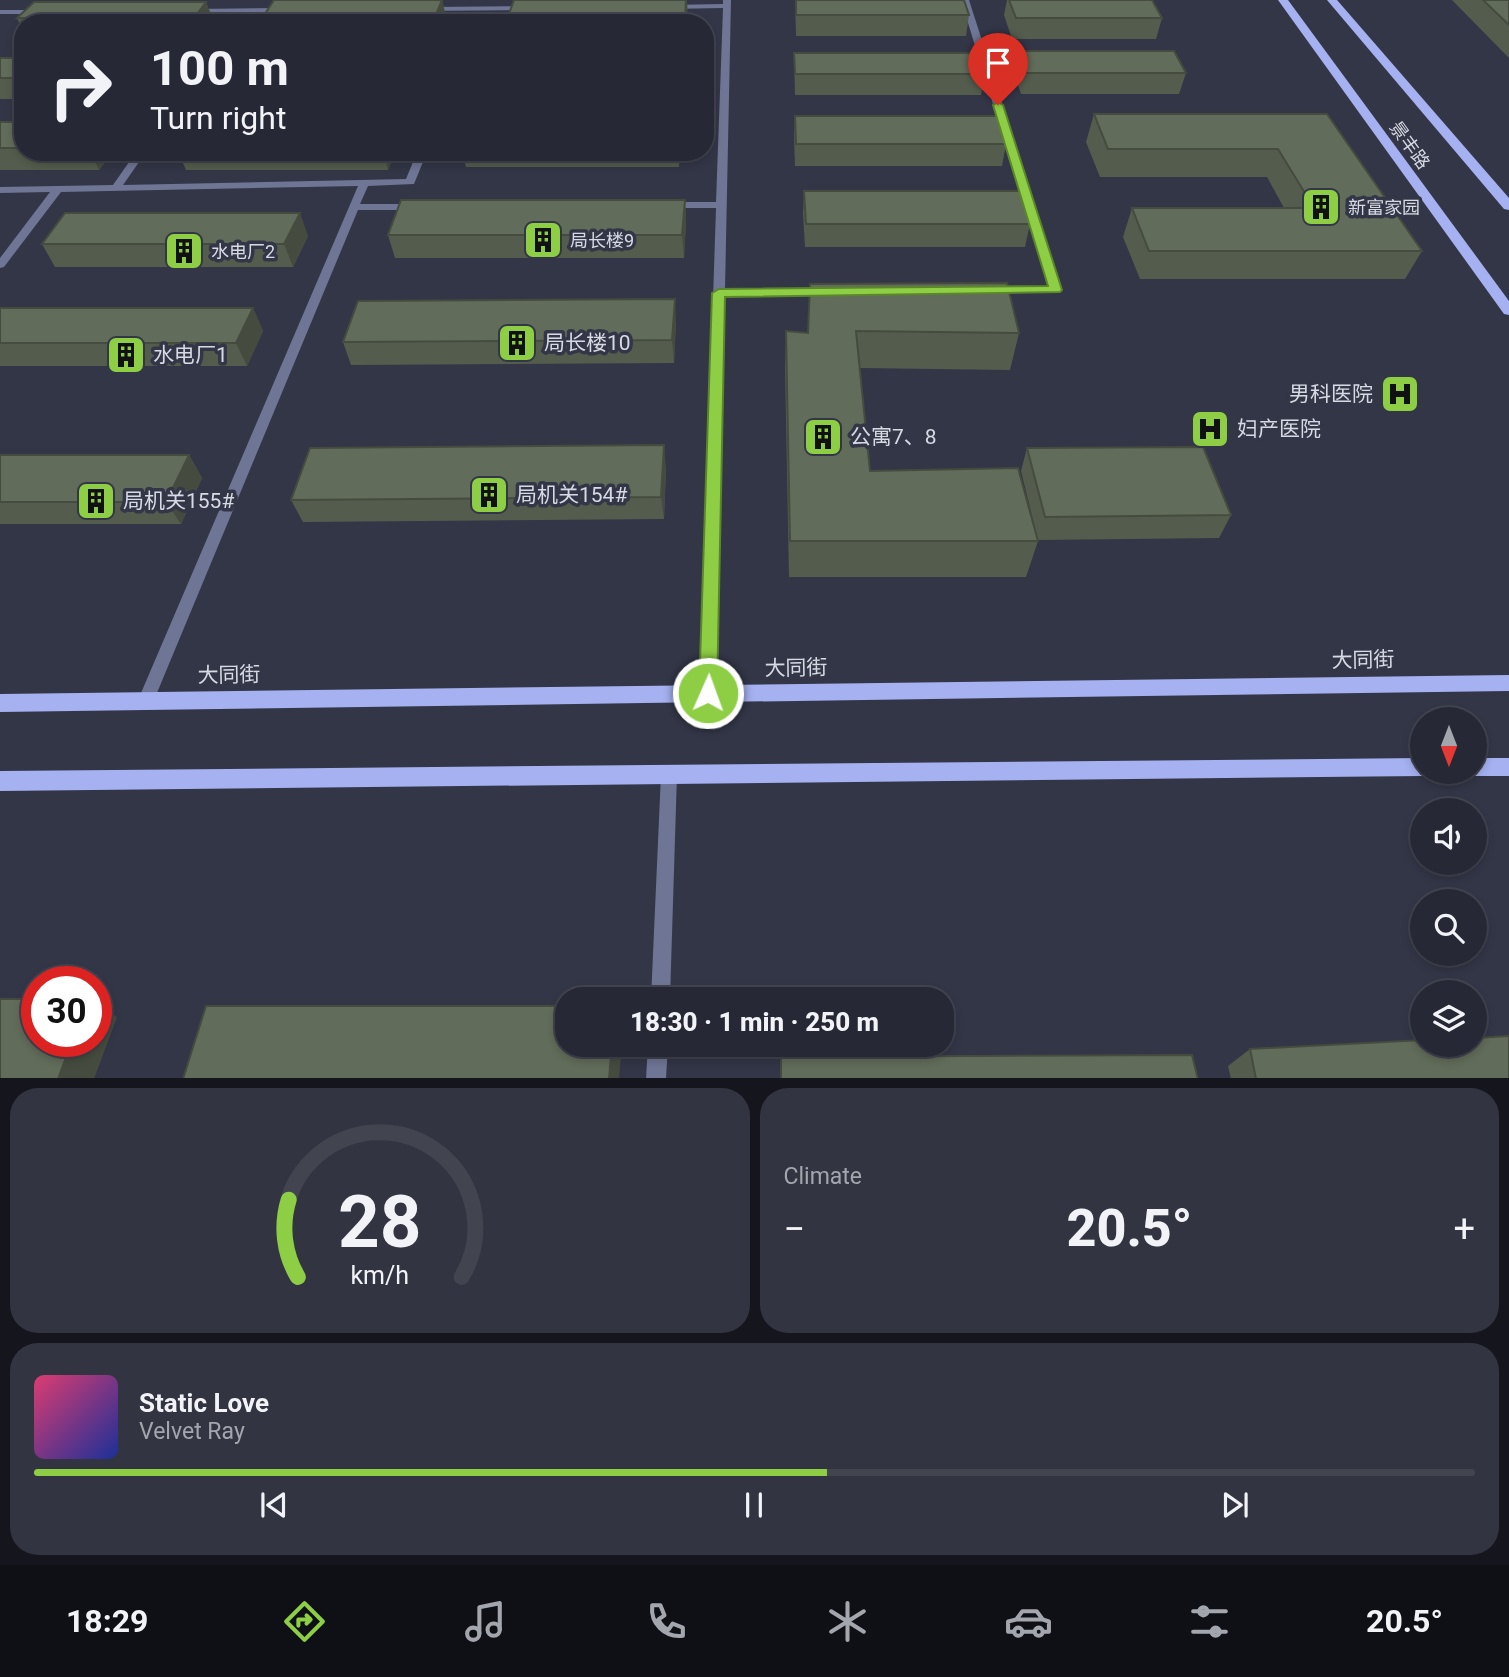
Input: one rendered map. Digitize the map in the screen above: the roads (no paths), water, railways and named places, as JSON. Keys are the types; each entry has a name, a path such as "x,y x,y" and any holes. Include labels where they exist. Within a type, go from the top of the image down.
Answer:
{"main road":[{"name":"景丰路","path":"1283,0 1509,311"},
{"name":"景丰路","path":"1332,0 1509,206"},
{"name":"大同街","path":"0,703 1509,683"},
{"path":"0,780 1410,767"},
{"path":"1488,767 1509,767"}],"street":[{"path":"1,13 16,0"},
{"path":"239,14 248,0"},
{"path":"965,0 1056,290 975,290"},
{"path":"658,7 727,3 708,693"},
{"path":"422,9 480,4 533,8"},
{"path":"185,11 297,10"},
{"path":"1,13 45,12"},
{"path":"116,188 135,161"},
{"path":"0,190 410,182 418,161"},
{"path":"146,700 364,183"},
{"path":"0,265 58,189"},
{"path":"653,205 721,205"},
{"path":"354,207 422,207"},
{"path":"719,293 840,292"},
{"path":"660,987 669,774"},
{"path":"656,1078 657,1057"}],"place":[{"name":"新富家园","path":"1321,207"},
{"name":"局长楼9","path":"543,240"},
{"name":"水电厂2","path":"184,251"},
{"name":"局长楼10","path":"517,343"},
{"name":"水电厂1","path":"126,355"},
{"name":"男科医院","path":"1400,394"},
{"name":"妇产医院","path":"1210,429"},
{"name":"公寓7、8","path":"823,437"},
{"name":"局机关154#","path":"489,495"},
{"name":"局机关155#","path":"96,501"}]}
